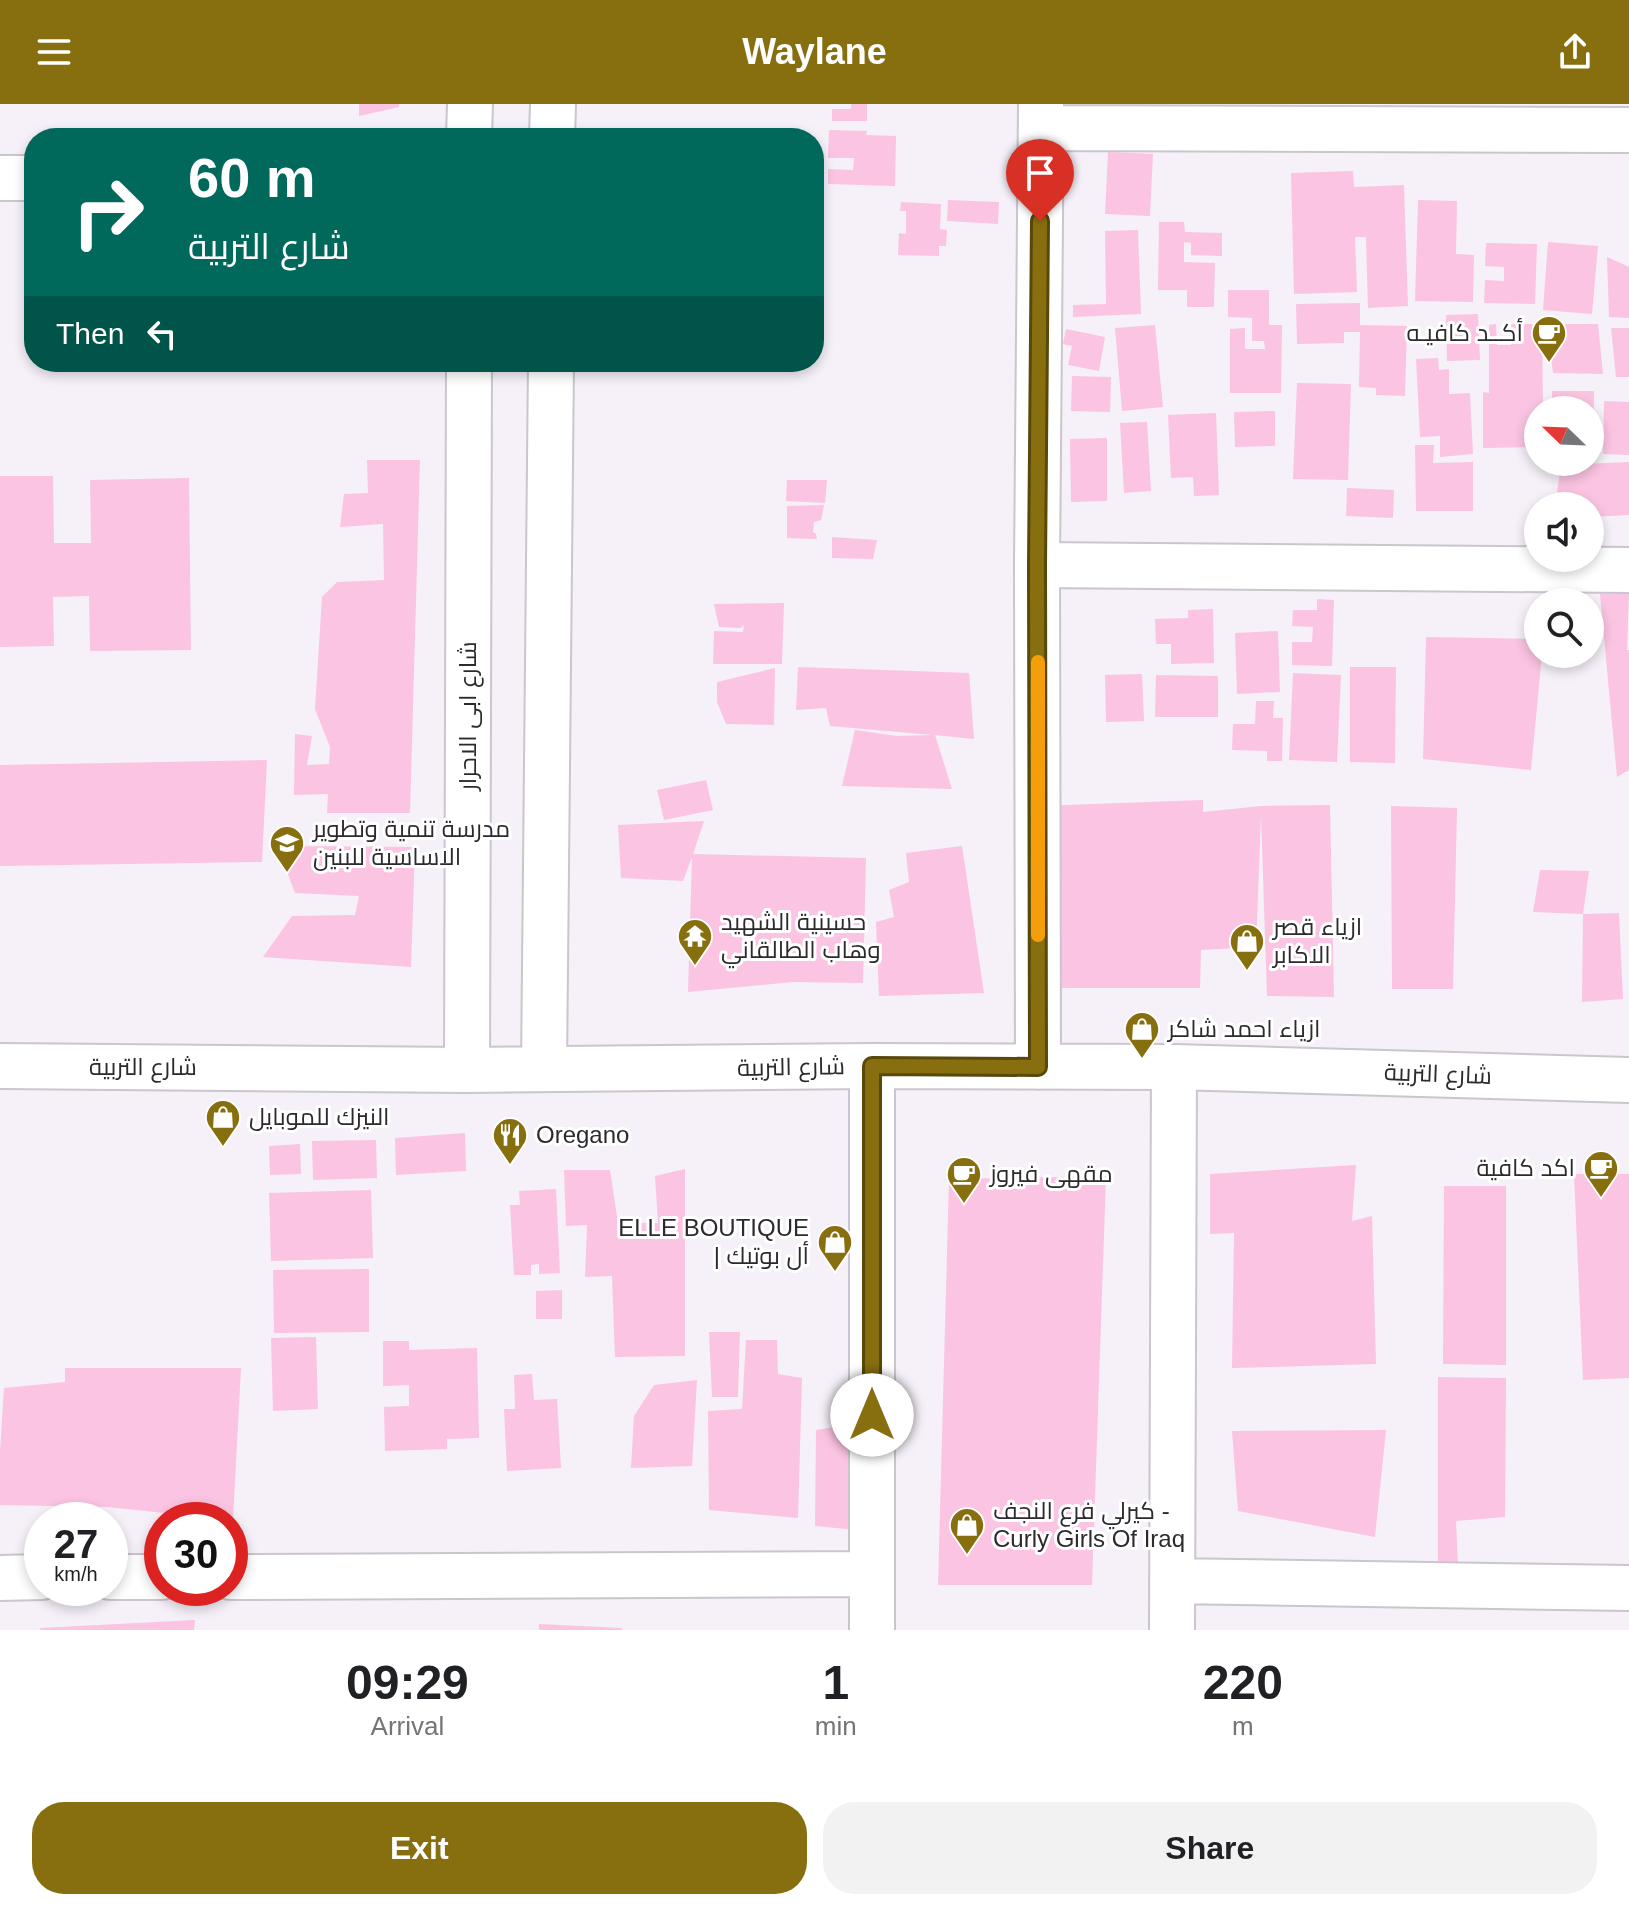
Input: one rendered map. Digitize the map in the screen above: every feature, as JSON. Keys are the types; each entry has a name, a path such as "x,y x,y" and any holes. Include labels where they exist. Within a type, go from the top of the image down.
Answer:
{"street":[{"path":"469,128 470,104"},
{"path":"552,128 553,104"},
{"path":"1038,1067 1037,565 1041,116 1629,130"},
{"path":"0,178 24,178"},
{"name":"شارع ابی الاحرار","path":"467,1070 469,372"},
{"path":"544,1069 551,372"},
{"path":"1037,565 1629,570"},
{"name":"شارع التربية","path":"0,1066 467,1070 1174,1067 1629,1080"},
{"path":"872,1066 872,1630"},
{"path":"1172,1630 1174,1067"},
{"path":"248,1577 872,1574"},
{"path":"0,1578 24,1577"},
{"path":"1172,1581 1629,1588"}],"building":[{"path":"359,104 399,104 399,107 359,116"},
{"path":"851,104 867,104 867,121 832,121 832,109 851,109"},
{"path":"829,130 896,136 895,186 828,184 828,169 853,170 854,158 828,158"},
{"path":"1108,152 1153,154 1150,216 1105,214"},
{"path":"1353,171 1354,187 1404,185 1408,306 1368,308 1366,237 1355,237 1357,292 1294,294 1291,173"},
{"path":"948,200 999,202 998,224 947,221"},
{"path":"1418,200 1457,201 1456,254 1474,255 1473,302 1415,301"},
{"path":"901,202 941,204 940,229 947,230 946,246 939,246 939,256 898,255 899,233 906,234 906,211 900,211"},
{"path":"1159,222 1184,222 1185,232 1222,233 1222,256 1191,255 1191,243 1184,242 1184,262 1215,263 1214,307 1187,307 1187,290 1158,290"},
{"path":"1138,230 1141,314 1073,317 1073,305 1106,304 1105,231"},
{"path":"1548,242 1598,246 1592,314 1543,310"},
{"path":"1486,243 1537,244 1535,304 1484,303 1485,280 1504,281 1504,267 1485,266"},
{"path":"1607,257 1629,267 1629,318 1609,317"},
{"path":"1228,290 1269,290 1269,325 1282,325 1281,393 1230,393 1230,329 1245,328 1245,349 1265,349 1264,341 1252,341 1252,318 1228,317"},
{"path":"1360,303 1360,325 1407,326 1405,396 1376,395 1376,388 1359,387 1360,332 1344,332 1344,343 1297,344 1296,304"},
{"path":"1478,314 1480,360 1447,361 1446,315"},
{"path":"1496,324 1497,345 1511,345 1511,324 1542,324 1543,396 1524,396 1524,447 1483,448 1483,392 1489,393 1489,325"},
{"path":"1547,324 1598,324 1603,374 1553,373"},
{"path":"1155,325 1163,407 1122,411 1115,328"},
{"path":"1611,328 1629,328 1629,377 1616,377"},
{"path":"1066,329 1105,337 1099,371 1068,365 1072,346 1063,344"},
{"path":"1438,358 1439,370 1449,369 1449,394 1470,393 1473,454 1440,457 1440,436 1420,437 1416,359"},
{"path":"1072,376 1111,377 1110,412 1071,411"},
{"path":"1297,383 1351,384 1348,480 1293,479"},
{"path":"1552,391 1594,391 1594,396 1552,396"},
{"path":"1604,401 1629,402 1629,455 1604,454"},
{"path":"1275,411 1275,446 1235,447 1234,412"},
{"path":"1216,413 1219,495 1194,496 1193,477 1171,478 1168,415"},
{"path":"1147,422 1151,491 1124,493 1120,423"},
{"path":"1107,438 1107,501 1071,502 1070,439"},
{"path":"1415,445 1434,445 1433,463 1473,462 1473,511 1416,511"},
{"path":"367,460 420,460 410,813 327,813 328,794 294,795 295,734 312,736 307,765 329,764 330,747 315,709 322,597 337,582 384,580 383,524 340,527 344,494 368,493"},
{"path":"1629,462 1629,515 1604,516 1604,492 1557,492 1559,476 1604,476 1604,463"},
{"path":"0,476 53,476 54,543 91,543 90,480 189,478 191,650 90,651 89,596 53,597 54,646 0,647"},
{"path":"787,480 827,480 825,503 786,501"},
{"path":"1347,488 1394,490 1393,518 1346,516"},
{"path":"824,505 821,520 814,522 813,532 817,539 787,538 787,506"},
{"path":"832,537 877,540 873,559 832,558"},
{"path":"1629,593 1629,770 1617,777 1604,637 1604,594"},
{"path":"1317,599 1334,600 1332,666 1292,665 1292,642 1312,642 1313,627 1292,626 1293,610 1317,610"},
{"path":"784,603 782,664 713,664 714,631 743,632 744,625 740,628 719,627 714,604"},
{"path":"1213,609 1214,663 1171,664 1171,644 1156,644 1155,619 1188,618 1188,610"},
{"path":"1278,631 1280,692 1237,694 1235,633"},
{"path":"1426,637 1524,639 1524,668 1541,668 1531,770 1423,759"},
{"path":"798,667 969,673 974,739 935,735 952,789 842,786 855,730 897,736 932,735 830,726 826,708 796,710"},
{"path":"1350,667 1396,667 1395,763 1350,762"},
{"path":"775,668 774,725 726,724 717,702 717,682"},
{"path":"1293,673 1341,675 1337,762 1289,760"},
{"path":"1142,674 1144,721 1106,722 1105,675"},
{"path":"1156,675 1218,676 1218,717 1155,717"},
{"path":"1256,701 1274,701 1273,718 1283,718 1282,761 1267,761 1267,751 1232,750 1233,724 1255,724"},
{"path":"267,760 262,862 0,866 0,765"},
{"path":"706,780 713,810 664,820 657,790"},
{"path":"1203,800 1203,812 1261,806 1330,805 1334,997 1267,996 1261,815 1256,947 1201,950 1200,988 1049,988 1038,806"},
{"path":"1391,806 1457,808 1453,989 1392,989"},
{"path":"704,821 693,854 866,858 863,983 792,982 688,992 692,857 683,881 621,878 618,825"},
{"path":"277,846 415,847 411,967 263,957 292,916 355,915 359,896 295,893"},
{"path":"962,846 984,993 879,996 876,922 894,917 889,890 909,882 906,853"},
{"path":"1540,870 1589,871 1583,914 1533,912"},
{"path":"1619,913 1623,999 1582,1002 1583,914"},
{"path":"465,1133 466,1171 396,1175 395,1138"},
{"path":"376,1140 377,1178 313,1180 312,1141"},
{"path":"300,1144 301,1174 270,1175 269,1146"},
{"path":"1356,1165 1352,1221 1372,1216 1376,1364 1232,1368 1234,1233 1210,1234 1210,1174"},
{"path":"685,1169 685,1356 615,1357 612,1276 585,1277 587,1225 566,1226 564,1170 610,1170 618,1223 658,1223 655,1176"},
{"path":"1574,1174 1629,1174 1629,1378 1583,1380"},
{"path":"1106,1176 1092,1585 938,1585 949,1179"},
{"path":"1444,1186 1506,1186 1506,1365 1443,1364"},
{"path":"556,1189 560,1273 539,1274 539,1264 531,1265 531,1275 514,1275 510,1205 520,1205 519,1191"},
{"path":"371,1190 373,1258 271,1261 269,1193"},
{"path":"369,1269 369,1332 274,1333 273,1270"},
{"path":"562,1290 562,1319 536,1319 536,1291"},
{"path":"709,1332 740,1332 738,1397 712,1397"},
{"path":"316,1337 318,1409 273,1411 271,1338"},
{"path":"746,1340 777,1340 778,1374 802,1378 798,1518 709,1510 708,1411 742,1409"},
{"path":"383,1341 409,1341 409,1350 477,1348 479,1438 447,1439 447,1449 385,1451 384,1407 409,1406 409,1385 383,1386"},
{"path":"65,1368 241,1368 234,1502 144,1502 144,1511 128,1509 128,1502 24,1502 24,1505 0,1505 4,1388 65,1382"},
{"path":"532,1374 534,1400 557,1399 561,1468 507,1471 504,1409 515,1409 514,1375"},
{"path":"1438,1377 1506,1378 1505,1517 1456,1521 1458,1565 1438,1565"},
{"path":"697,1380 692,1466 631,1468 634,1416 654,1385"},
{"path":"854,1424 857,1530 815,1526 816,1430"},
{"path":"1386,1430 1375,1537 1238,1511 1232,1431"},
{"path":"195,1620 194,1630 40,1630 40,1628"},
{"path":"539,1624 622,1628 622,1630 539,1630"}],"slow traffic":[{"path":"1038,662 1038,935"}],"place":[{"name":"أكــد كافيـه","path":"1549,364"},
{"name":"مدرسة تنمية وتطوير الاساسية للبنين","path":"287,874"},
{"name":"حسينية الشهيد وهاب الطالقاني","path":"695,967"},
{"name":"ازياء قصر الاكابر","path":"1247,972"},
{"name":"ازياء احمد شاكر","path":"1142,1060"},
{"name":"النيزك للموبايل","path":"223,1148"},
{"name":"Oregano","path":"510,1166"},
{"name":"اكد كافية","path":"1601,1199"},
{"name":"مقهى فيروز","path":"964,1205"},
{"name":"ELLE BOUTIQUE | أل بوتيك","path":"835,1273"},
{"name":"كيرلي فرع النجف - Curly Girls Of Iraq","path":"967,1556"}],"route":[{"path":"872,1415 872,1066 1038,1067 1040,221"}]}
